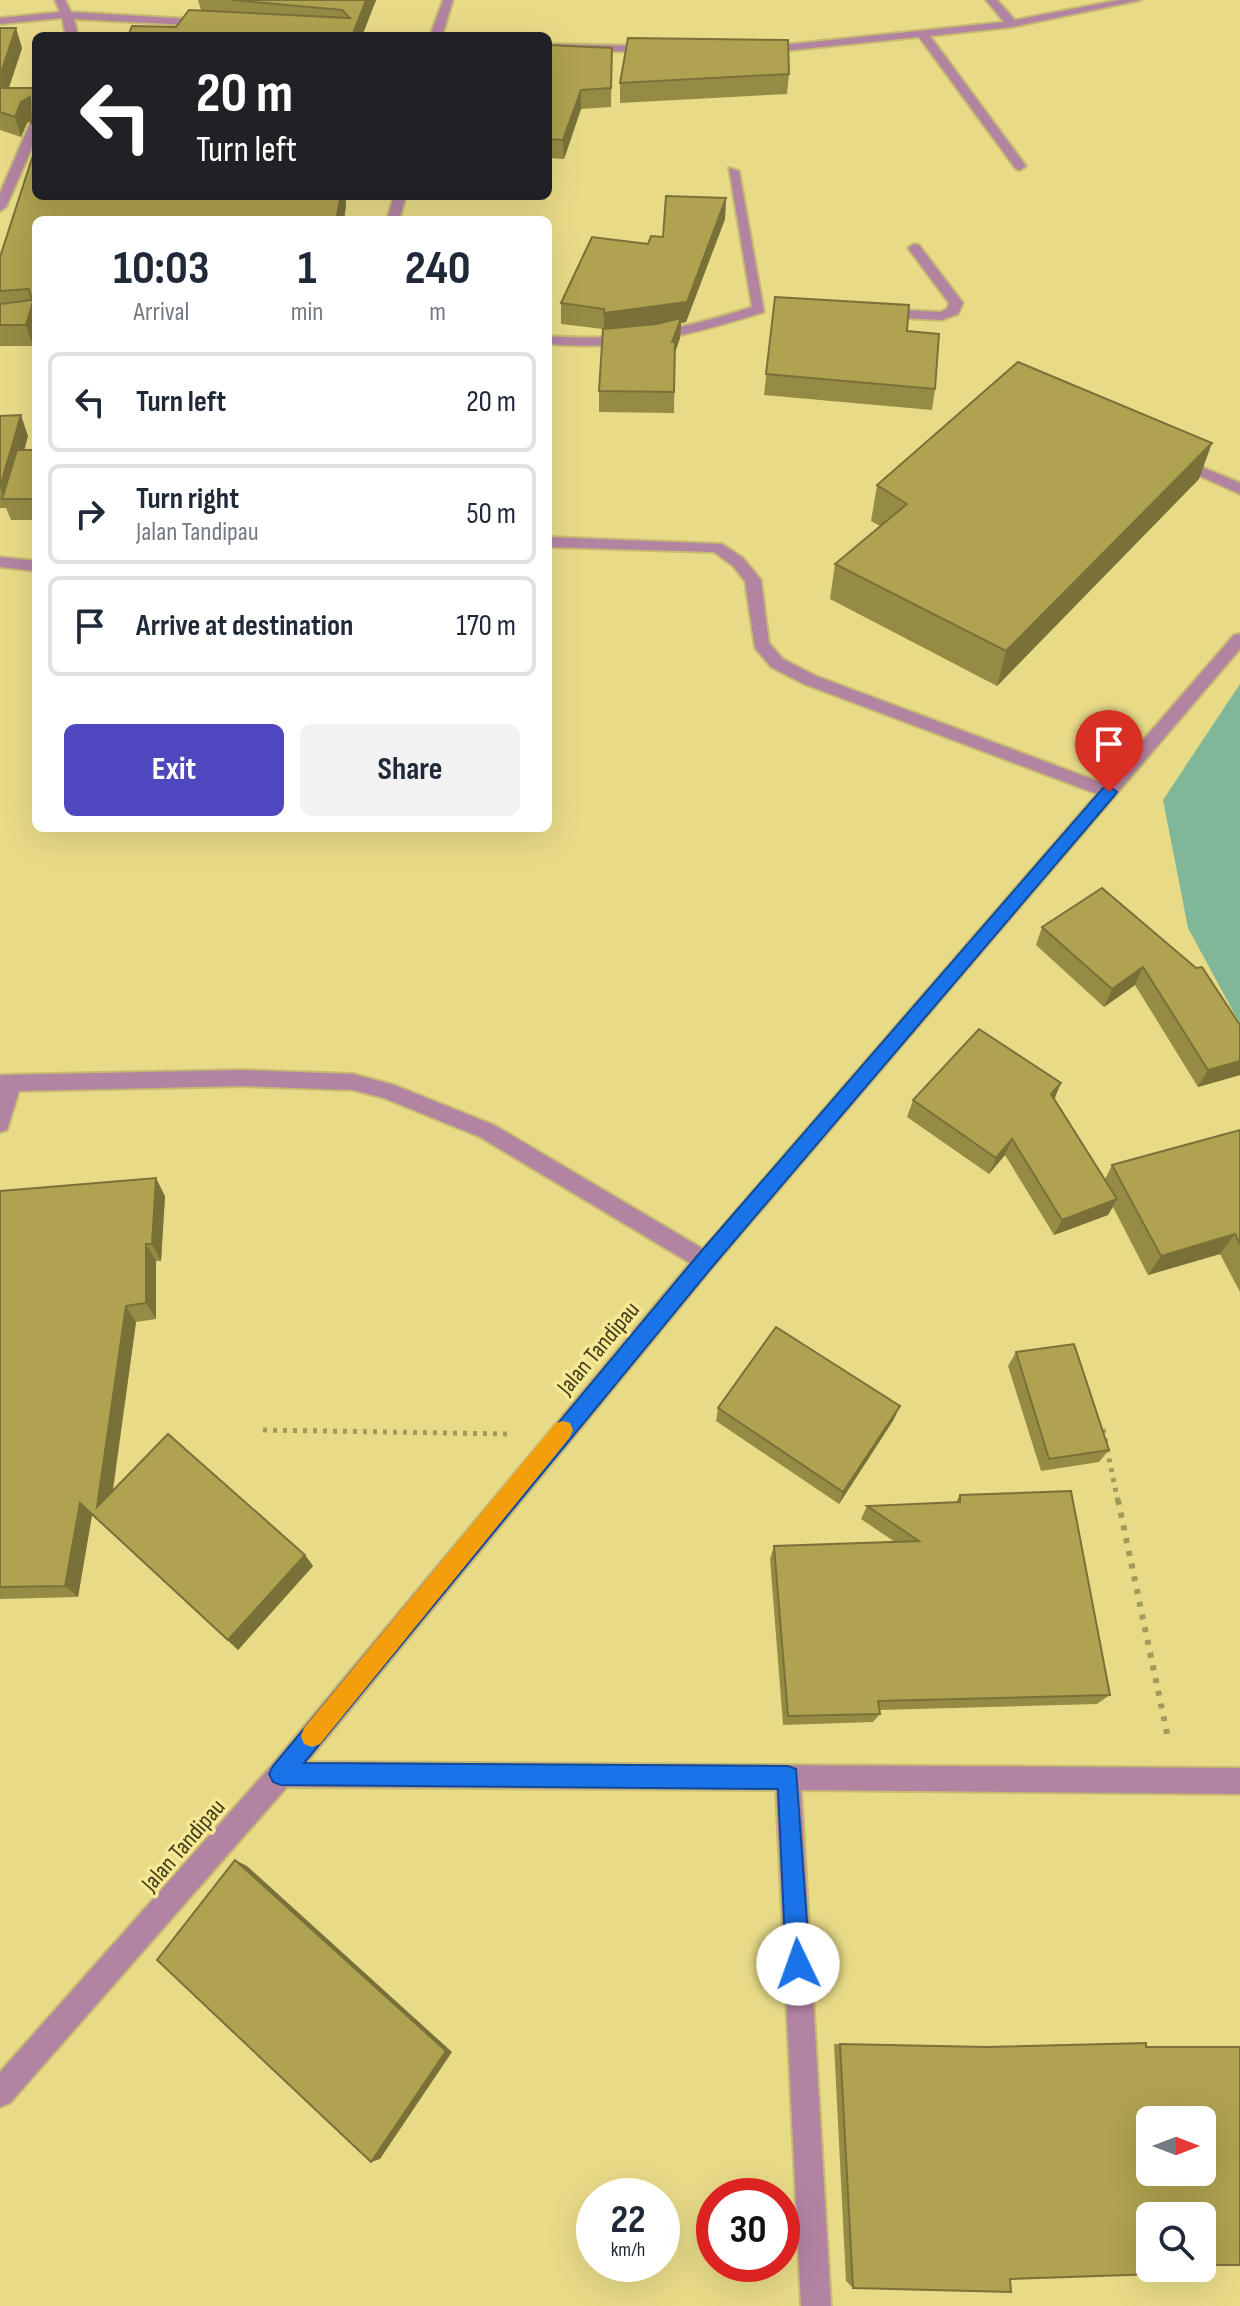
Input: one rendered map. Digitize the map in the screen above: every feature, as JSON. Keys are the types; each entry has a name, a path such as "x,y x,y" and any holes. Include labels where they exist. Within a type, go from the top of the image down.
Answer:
{"street":[{"path":"60,0 63,15 73,32"},
{"path":"437,32 448,0"},
{"path":"991,0 1012,24"},
{"path":"756,50 1012,24 1136,0"},
{"path":"0,21 63,15 225,24"},
{"path":"922,33 1020,166"},
{"path":"552,47 660,50"},
{"path":"0,207 32,133"},
{"path":"733,171 759,309"},
{"path":"866,313 942,316 953,311 956,303 914,248"},
{"path":"552,340 632,344 668,338 759,309 775,309"},
{"path":"1168,456 1240,489"},
{"path":"552,542 717,547 738,562 753,580 761,644 777,663 810,680 1109,792"},
{"path":"0,562 32,566"},
{"name":"Jalan Tandipau","path":"0,2093 281,1774 705,1261 1240,639"},
{"path":"0,1124 6,1083 243,1078 353,1082 387,1091 487,1131 705,1261"},
{"path":"281,1774 1240,1781"},
{"path":"788,1777 816,2306"}],"path":[{"path":"1103,1429 1178,1782"},
{"path":"263,1430 559,1435"}],"green space":[{"path":"1240,684 1240,1024 1188,928 1163,800"}],"building":[{"path":"232,0 366,0 354,32 130,32 132,26 176,27 189,10 350,18 342,10"},
{"path":"0,28 16,28 0,76"},
{"path":"628,38 788,40 789,74 620,83"},
{"path":"552,45 612,48 611,88 581,90 563,140 552,139"},
{"path":"0,88 32,88 32,123 30,97 21,102 15,117 0,112"},
{"path":"32,158 32,200 340,200 337,216 32,216 32,300 29,289 0,291 0,257"},
{"path":"666,196 726,198 687,302 604,313 604,309 561,303 592,237 648,244 651,236 663,237"},
{"path":"775,297 909,305 907,331 939,334 935,389 766,374"},
{"path":"32,300 26,325 0,325 0,304"},
{"path":"681,318 672,342 675,342 674,392 599,391 603,329 657,324"},
{"path":"1018,362 1212,443 1006,651 835,564 907,504 877,485"},
{"path":"21,415 0,487 0,416"},
{"path":"17,450 32,450 32,499 2,499"},
{"path":"1102,888 1196,968 1202,967 1240,1025 1240,1061 1208,1070 1143,967 1112,989 1042,927"},
{"path":"979,1029 1061,1083 1051,1094 1117,1199 1062,1220 1012,1139 996,1158 913,1100"},
{"path":"1240,1130 1240,1244 1235,1234 1161,1256 1112,1165"},
{"path":"156,1178 152,1244 146,1244 146,1303 126,1306 97,1507 168,1434 305,1555 228,1640 80,1503 65,1586 0,1587 0,1191"},
{"path":"776,1327 900,1406 843,1492 718,1408"},
{"path":"1074,1344 1109,1450 1049,1459 1016,1352"},
{"path":"1071,1491 1110,1695 878,1701 880,1714 788,1716 774,1546 919,1541 867,1506 960,1502 960,1495"},
{"path":"235,1860 446,2051 371,2162 157,1960"},
{"path":"1146,2043 1146,2047 1240,2047 1240,2265 1216,2265 1216,2202 1136,2202 1136,2275 1010,2279 1011,2292 853,2288 840,2044 986,2047"}],"slow traffic":[{"path":"312,1736 563,1430"}],"route":[{"path":"798,1964 788,1777 281,1774 705,1261 1109,792"}]}
